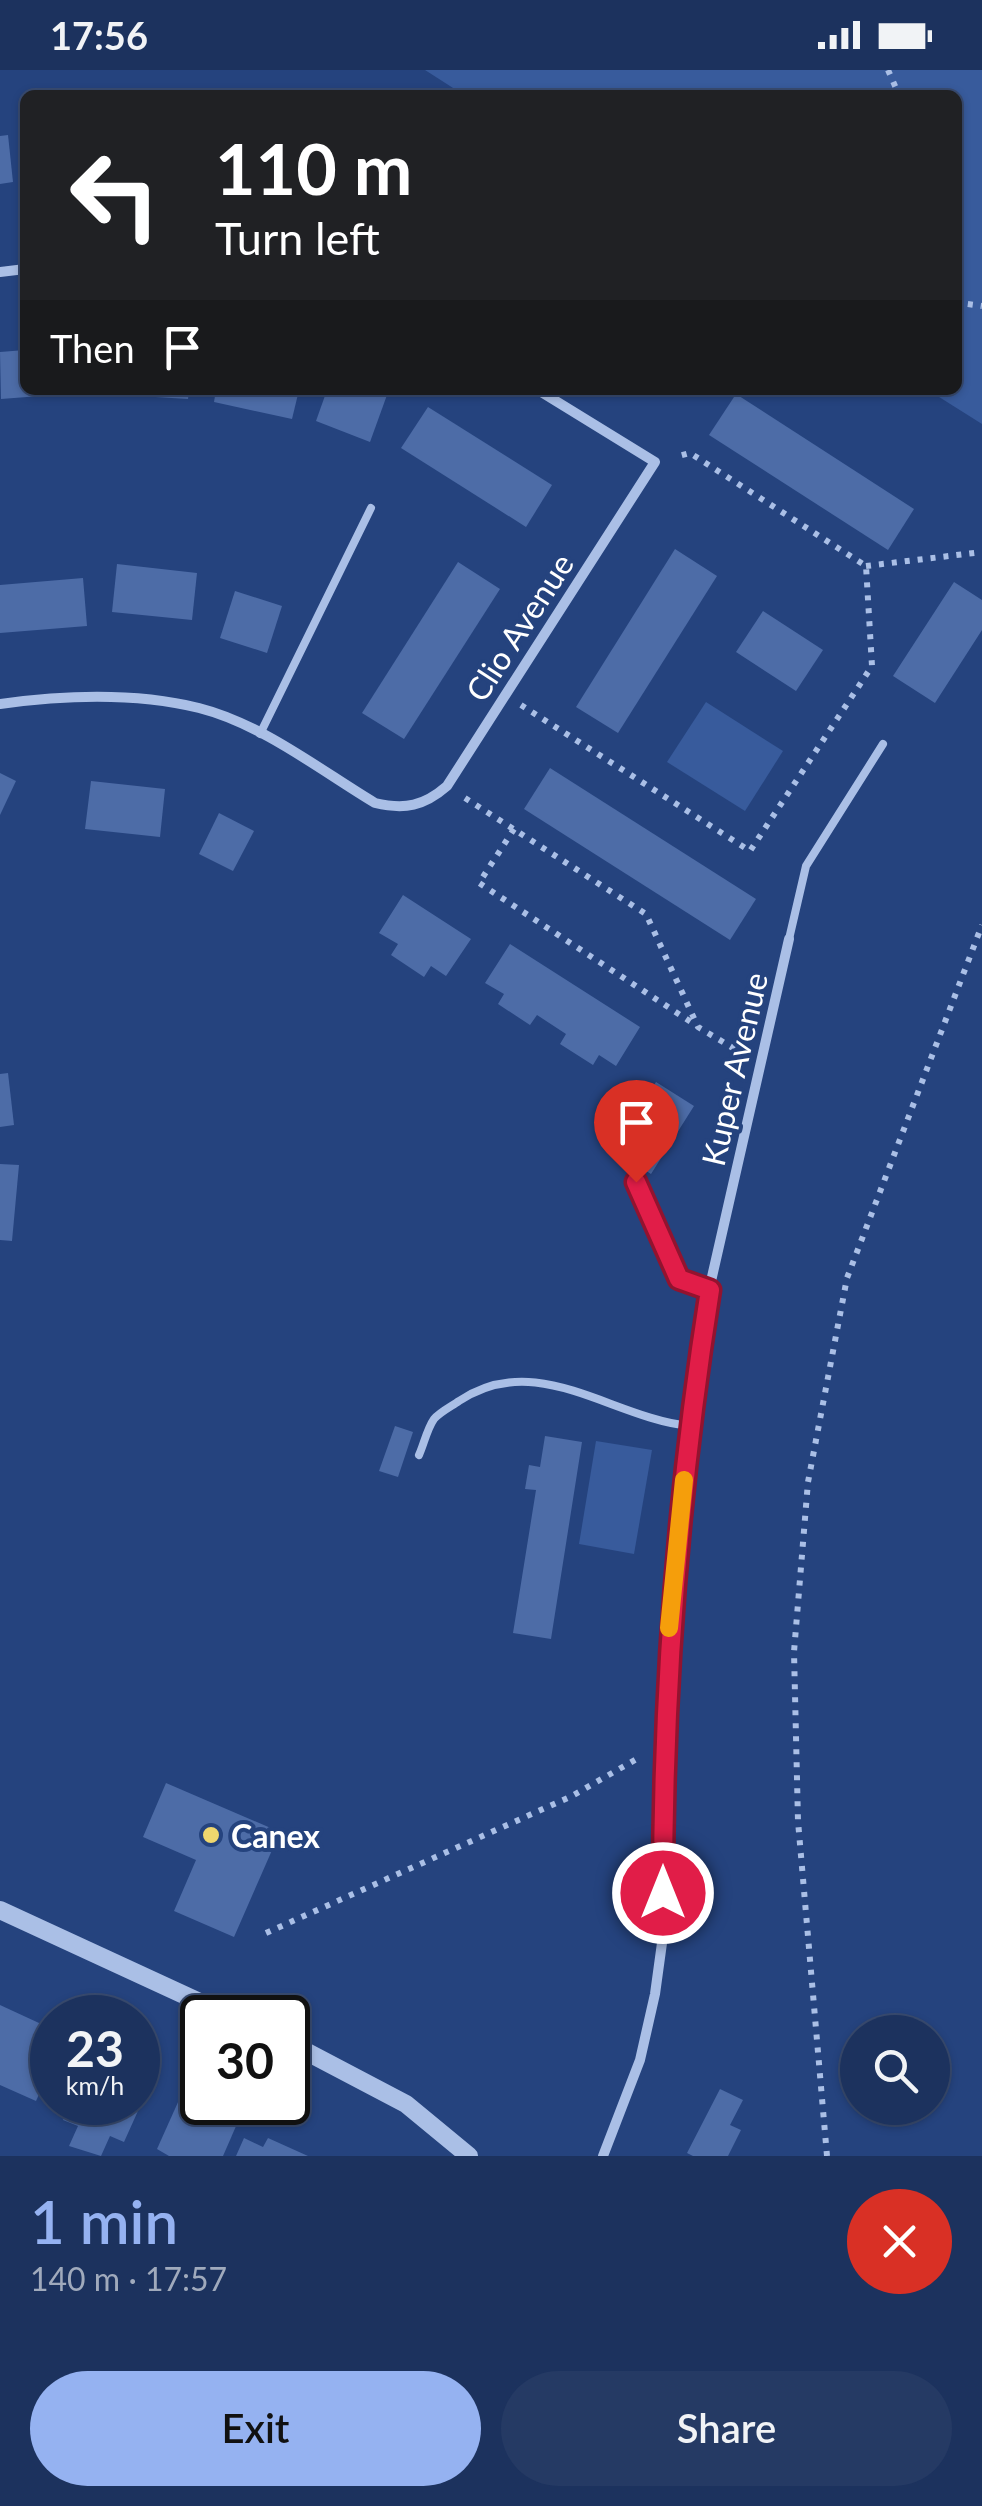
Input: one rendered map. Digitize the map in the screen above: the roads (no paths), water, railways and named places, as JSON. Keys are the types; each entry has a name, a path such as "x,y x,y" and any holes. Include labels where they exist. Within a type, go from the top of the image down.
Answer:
{"street":[{"name":"Clio Avenue","path":"260,734 375,803 415,806 447,786 654,462 546,395"},
{"path":"0,704 82,696 155,701 200,708 260,734"},
{"name":"Kuper Avenue","path":"604,2156 640,2060 658,1977 670,1619 690,1426 710,1290 789,940"},
{"path":"0,1910 184,1995"},
{"path":"310,2054 406,2104 469,2156"}],"lane":[{"path":"260,734 371,508"},
{"path":"789,940 806,866 883,744"},
{"path":"636,1182 679,1279 710,1290"},
{"path":"418,1455 435,1417 478,1388 507,1382 554,1383 663,1424 690,1426"}],"place":[{"name":"Canex","path":"211,1835"}]}
